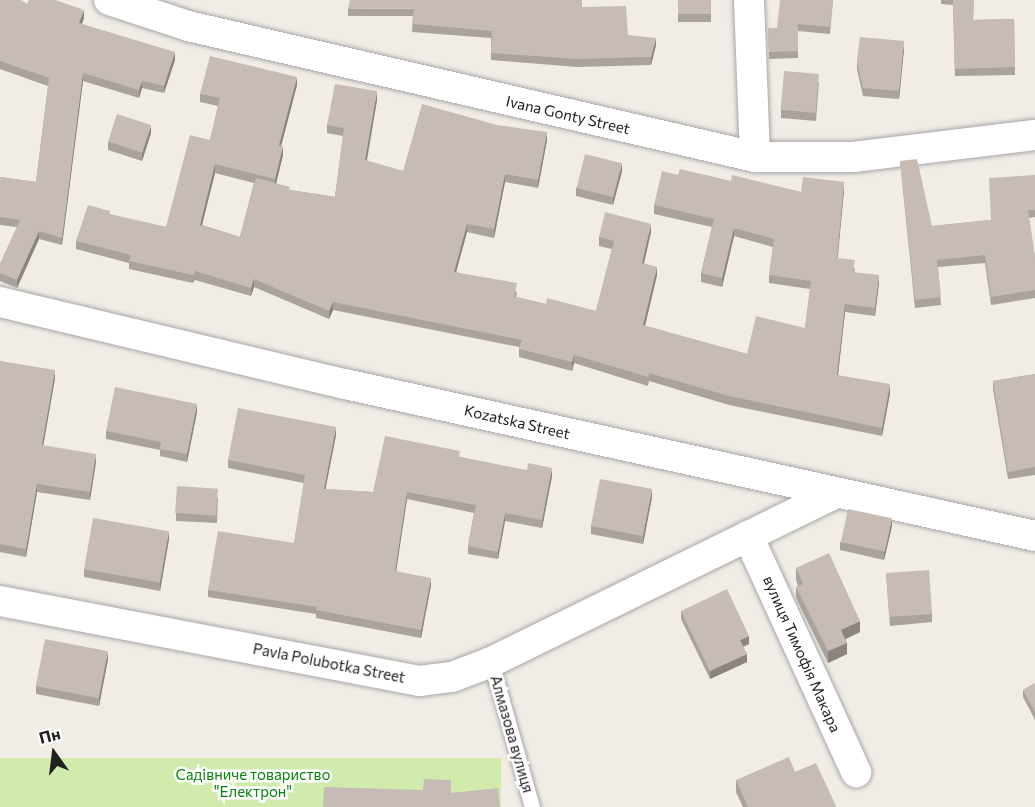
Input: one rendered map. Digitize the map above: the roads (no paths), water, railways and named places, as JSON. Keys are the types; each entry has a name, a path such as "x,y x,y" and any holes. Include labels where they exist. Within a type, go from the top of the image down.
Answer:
{"street":[{"name":"Ivana Gonty Street","path":"109,0 188,26 755,157 853,157 1035,135"},
{"path":"749,0 755,157"},
{"name":"Kozatska Street","path":"0,302 836,493 1035,536"},
{"name":"Pavla Polubotka Street","path":"0,601 418,681 452,677 491,662 836,493"},
{"name":"вулиця Тимофія Макара","path":"748,536 856,772"}],"lane":[{"name":"Алмазова вулиця","path":"491,662 532,807"}],"park label":[{"name":"Садівниче товариство \"Електрон\"","path":"253,782"}]}
